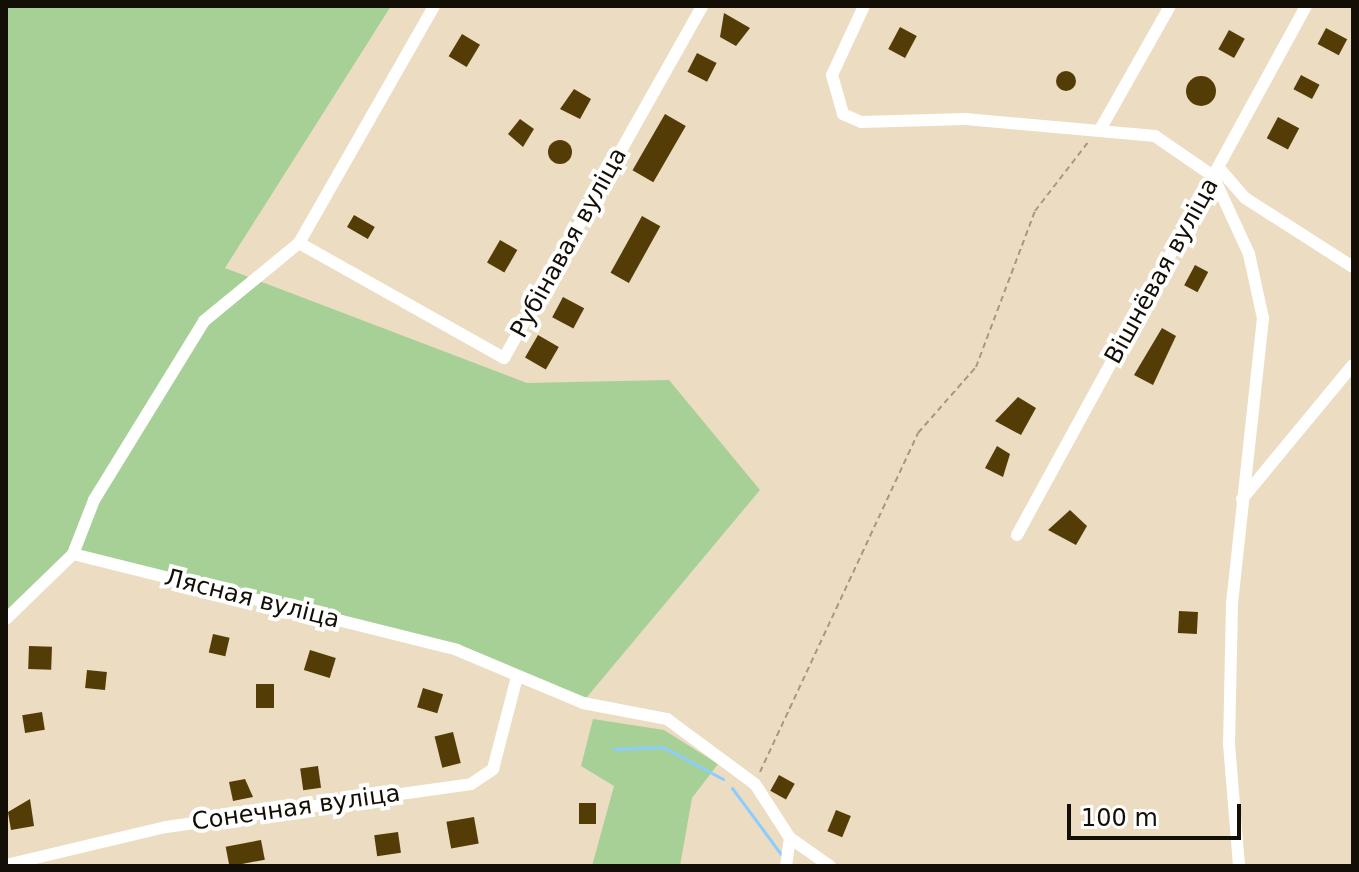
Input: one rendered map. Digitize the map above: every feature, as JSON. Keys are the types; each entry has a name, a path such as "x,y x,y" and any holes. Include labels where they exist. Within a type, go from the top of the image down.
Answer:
{"street":[{"path":"6,619 73,554 94,500 204,321 299,243 434,6"},
{"name":"Рубінавая вуліца","path":"299,243 504,358 702,6"},
{"path":"864,6 832,75 843,114 861,122 965,119 1101,128 1155,136 1216,172 1245,198 1353,267"},
{"path":"1101,128 1170,6"},
{"name":"Вішнёвая вуліца","path":"1017,535 1306,6"},
{"path":"1216,172 1249,254 1263,318 1242,499 1229,744 1239,866"},
{"path":"1242,499 1353,365"},
{"name":"Лясная вуліца","path":"73,554 457,650 516,681 667,719 755,784"},
{"name":"Сонечная вуліца","path":"6,865 166,827 471,784 493,769 516,681"},
{"path":"755,784 790,838 830,866"},
{"path":"786,866 790,838"}],"path":[{"path":"755,784 918,433 976,367 1035,211 1101,128"}],"green space":[{"path":"6,6 391,6 225,268 527,383 669,380 760,490 582,703 457,650 73,554 6,619"},
{"path":"593,719 664,730 718,764 692,798 680,866 592,866 614,786 581,766"}],"building":[{"path":"724,13 750,28 736,46 720,37"},
{"path":"900,27 917,36 905,58 888,49"},
{"path":"1326,28 1347,39 1339,55 1318,44"},
{"path":"1229,30 1245,39 1234,58 1218,49"},
{"path":"462,34 480,45 467,67 449,56"},
{"path":"697,53 717,63 707,82 687,72"},
{"path":"1062,71 1070,71 1076,81 1070,91 1062,91 1056,85 1056,77"},
{"path":"1301,75 1320,85 1312,99 1293,89"},
{"path":"1201,76 1212,80 1216,91 1212,102 1201,106 1190,102 1186,91 1190,80"},
{"path":"574,89 591,99 580,119 560,109"},
{"path":"665,114 686,126 653,182 632,170"},
{"path":"1278,117 1299,128 1288,149 1267,138"},
{"path":"520,119 534,129 523,147 508,134"},
{"path":"560,140 569,143 572,152 569,161 560,164 551,161 548,152 551,143"},
{"path":"354,215 375,227 368,239 347,227"},
{"path":"642,216 660,226 629,283 610,273"},
{"path":"500,240 517,250 504,273 487,263"},
{"path":"1195,265 1208,272 1197,292 1184,285"},
{"path":"563,297 584,308 573,329 552,317"},
{"path":"1162,328 1176,336 1153,385 1134,375"},
{"path":"538,335 559,347 546,370 525,358"},
{"path":"1018,397 1036,408 1021,435 995,421"},
{"path":"997,446 1010,454 1003,477 985,468"},
{"path":"1070,510 1087,526 1076,545 1048,530"},
{"path":"1179,611 1198,612 1197,634 1178,633"},
{"path":"213,634 230,638 225,656 209,653"},
{"path":"29,646 52,647 51,670 28,669"},
{"path":"310,650 336,658 330,678 304,670"},
{"path":"87,670 107,672 105,690 85,688"},
{"path":"256,684 274,684 274,708 256,708"},
{"path":"423,688 443,694 437,713 417,707"},
{"path":"42,712 45,730 25,733 22,715"},
{"path":"453,732 461,763 442,768 435,737"},
{"path":"318,766 321,788 303,790 300,769"},
{"path":"779,775 795,784 786,799 770,791"},
{"path":"245,779 253,797 233,801 229,782"},
{"path":"30,799 34,826 11,830 8,812"},
{"path":"579,803 596,803 596,824 579,824"},
{"path":"836,810 851,816 842,837 827,831"},
{"path":"474,817 479,844 451,848 446,822"},
{"path":"398,832 401,853 377,856 374,835"},
{"path":"261,840 265,860 229,866 226,847"}],"waterway":[{"path":"614,749 663,747 723,779"},
{"path":"732,788 783,857"}]}
